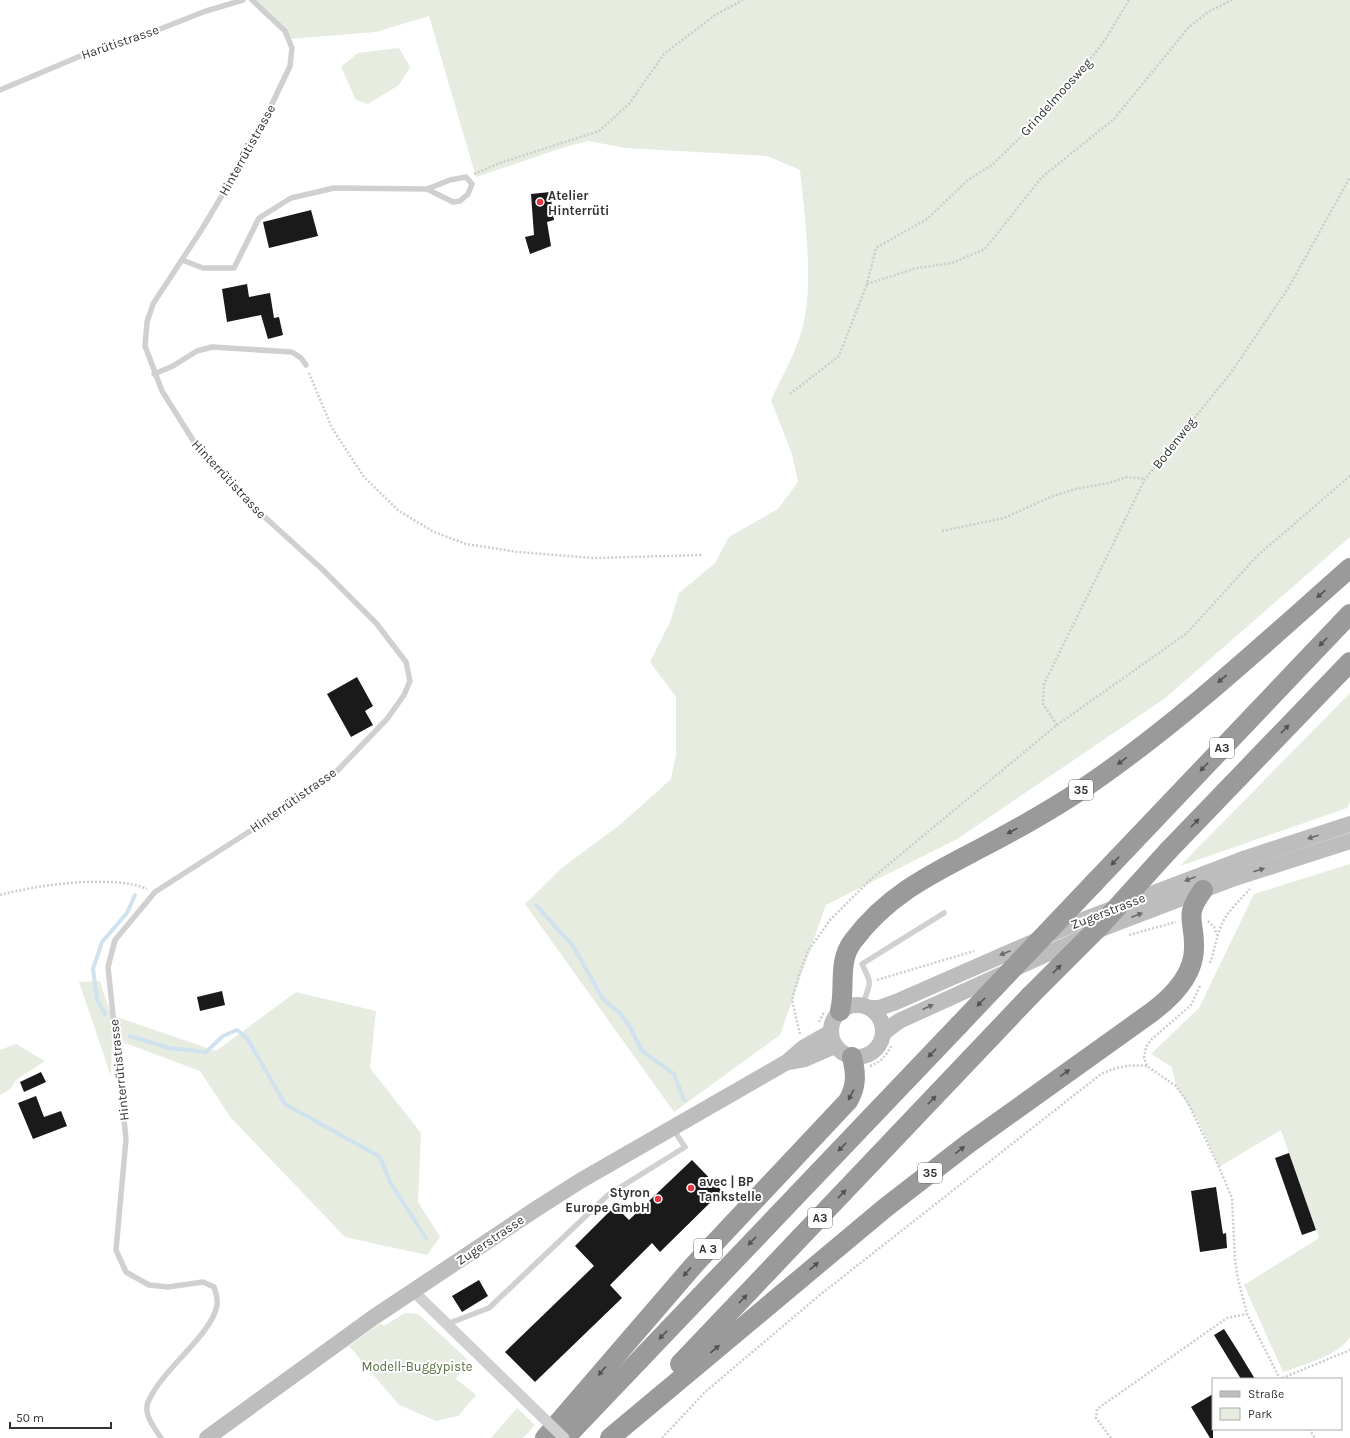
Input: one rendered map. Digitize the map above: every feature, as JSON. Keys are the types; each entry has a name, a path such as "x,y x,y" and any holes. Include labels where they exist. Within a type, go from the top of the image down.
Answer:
{"highway":[{"name":"35","path":"840,1011 843,995 842,967 846,952 859,933 892,901 918,881 1038,817 1111,769 1197,701 1350,568"},
{"name":"A3","path":"564,1438 1350,614"},
{"name":"A3","path":"610,1438 1030,996 1100,926 1168,851 1350,662"},
{"name":"35","path":"610,1438 885,1208 969,1143 1164,1003 1180,985 1192,963 1194,947 1190,919 1194,904 1203,890"},
{"name":"A 3","path":"545,1438 694,1265 848,1101 854,1089 855,1082 852,1057"}],"main road":[{"name":"Zugerstrasse","path":"840,1011 854,1005 879,1008 896,1002 1082,920 1246,858 1350,824"},
{"name":"Zugerstrasse","path":"852,1057 869,1054 881,1042 883,1033 899,1021 968,988 1106,928 1203,890 1350,841"},
{"path":"866,1007 880,1019 883,1033"},
{"path":"840,1011 834,1017 833,1039 840,1051 852,1057"},
{"name":"Zugerstrasse","path":"206,1438 305,1365 413,1291 560,1194 787,1062 803,1048 833,1039"},
{"name":"Zugerstrasse","path":"787,1062 806,1059 833,1039"}],"street":[{"path":"413,1291 564,1438"}],"lane":[{"name":"Harütistrasse","path":"0,90 76,57 155,31 206,11 241,0"},
{"name":"Hinterrütistrasse","path":"161,1438 149,1419 147,1402 159,1381 208,1326 218,1306 217,1295 214,1287 203,1282 168,1286 149,1285 126,1272 116,1250 126,1139 108,967 115,940 155,892 286,808 336,772 387,719 404,696 410,681 406,662 376,623 323,570 257,510 201,453 169,406 154,374 145,346 147,322 153,304 182,260 254,142 290,66 292,48 285,31 252,0"},
{"path":"182,260 203,268 234,268 259,218 291,198 334,188 427,189 450,180 466,177 472,184 468,194 460,201 453,202 427,189"},
{"path":"154,374 173,366 197,351 212,347 292,352 301,358 306,365"},
{"path":"866,1007 871,986 862,964 944,913"},
{"path":"446,1324 489,1308 608,1195 685,1147 672,1128"}],"path":[{"path":"466,177 500,163 599,131 629,104 664,54 715,15 743,0"},
{"name":"Grindelmoosweg","path":"790,394 839,356 867,284 876,248 927,220 968,180 992,165 1031,127 1085,66 1105,40 1129,0"},
{"path":"867,284 917,268 952,263 985,249 1042,177 1114,119 1188,28 1208,12 1232,0"},
{"name":"Bodenweg","path":"1057,724 1043,704 1044,684 1145,479 1230,374 1285,293 1350,177"},
{"path":"306,365 332,428 364,477 399,511 434,532 466,544 518,552 594,558 703,555"},
{"path":"803,1048 792,1000 798,974 808,951 830,920 871,879 1057,724 1187,633 1258,554 1350,476"},
{"path":"942,531 1004,518 1048,498 1075,489 1109,483 1127,477 1145,479"},
{"path":"0,895 23,889 85,882 136,884 155,892"},
{"path":"1208,967 1214,953 1217,936 1223,920 1253,885"},
{"path":"1125,936 1190,919 1204,919 1214,927 1217,936"},
{"path":"1146,1066 1144,1058 1146,1046 1191,1005 1203,981"},
{"path":"662,1438 705,1392 821,1294 1101,1074 1116,1067 1130,1064 1146,1066 1176,1086 1199,1122 1220,1167 1232,1198 1235,1260 1247,1314 1279,1378"},
{"path":"1111,1438 1096,1418 1097,1409 1227,1318 1247,1314"},
{"path":"1282,1378 1350,1350"}],"green space":[{"path":"252,0 1350,0 1350,537 1164,699 957,839 826,905 780,1035 674,1112 525,904 563,867 621,824 671,779 676,754 676,697 650,662 670,622 679,593 715,563 729,537 778,509 798,482 792,454 771,400 799,339 804,321 807,300 808,256 800,170 767,156 625,148 589,141 565,147 476,177 429,16 376,32 289,39"},
{"path":"399,48 410,67 399,85 368,104 356,100 341,67 358,53"},
{"path":"1350,693 1350,802 1347,808 1180,866"},
{"path":"1350,864 1350,1337 1337,1350 1329,1355 1283,1372 1244,1285 1319,1238 1281,1130 1219,1167 1199,1122 1176,1086 1172,1067 1151,1054 1199,1008 1254,894"},
{"path":"100,981 111,1015 216,1051 296,992 376,1011 370,1068 421,1133 418,1202 440,1237 427,1255 345,1237 231,1118 200,1071 112,1038 111,1076 79,982"},
{"path":"16,1044 45,1061 16,1080 10,1089 0,1095 0,1050"},
{"name":"Modell-Buggypiste","path":"405,1313 418,1314 467,1359 456,1379 476,1395 458,1416 436,1421 399,1405 349,1346 381,1323 384,1326"},
{"path":"517,1408 535,1425 523,1438 491,1438"}],"building":[{"path":"550,192 554,220 547,222 551,246 530,254 525,237 534,235 531,194"},
{"path":"311,210 318,236 269,248 263,222"},
{"path":"247,284 249,297 270,293 274,318 279,317 283,335 268,339 261,315 227,322 222,289"},
{"path":"357,677 373,706 365,711 373,725 351,737 327,694"},
{"path":"222,991 225,1005 200,1011 197,997"},
{"path":"41,1072 46,1082 24,1092 20,1082"},
{"path":"36,1096 44,1117 61,1111 67,1126 33,1139 18,1103"},
{"path":"1289,1153 1316,1230 1302,1235 1275,1158"},
{"path":"692,1160 722,1191 660,1252 652,1243 610,1285 622,1298 535,1382 505,1352 594,1266 575,1246 615,1206 629,1220"},
{"path":"1216,1187 1223,1234 1226,1233 1227,1248 1200,1252 1191,1191"},
{"path":"479,1280 488,1296 462,1312 452,1296"},
{"path":"1224,1329 1254,1378 1240,1378 1214,1335"},
{"path":"1212,1395 1213,1438 1210,1438 1191,1407"}],"waterway":[{"path":"105,1014 97,1000 93,969 102,942 127,913 135,895"},
{"path":"536,905 573,946 603,999 620,1013 630,1027 642,1051 674,1074 684,1100"},
{"path":"130,1036 169,1048 206,1052 223,1036 237,1030 247,1038 285,1104 380,1157 390,1182 426,1238"}],"place":[{"name":"Atelier Hinterrüti","path":"540,202"},
{"name":"avec | BP Tankstelle","path":"691,1188"},
{"name":"Styron Europe GmbH","path":"658,1199"}]}
